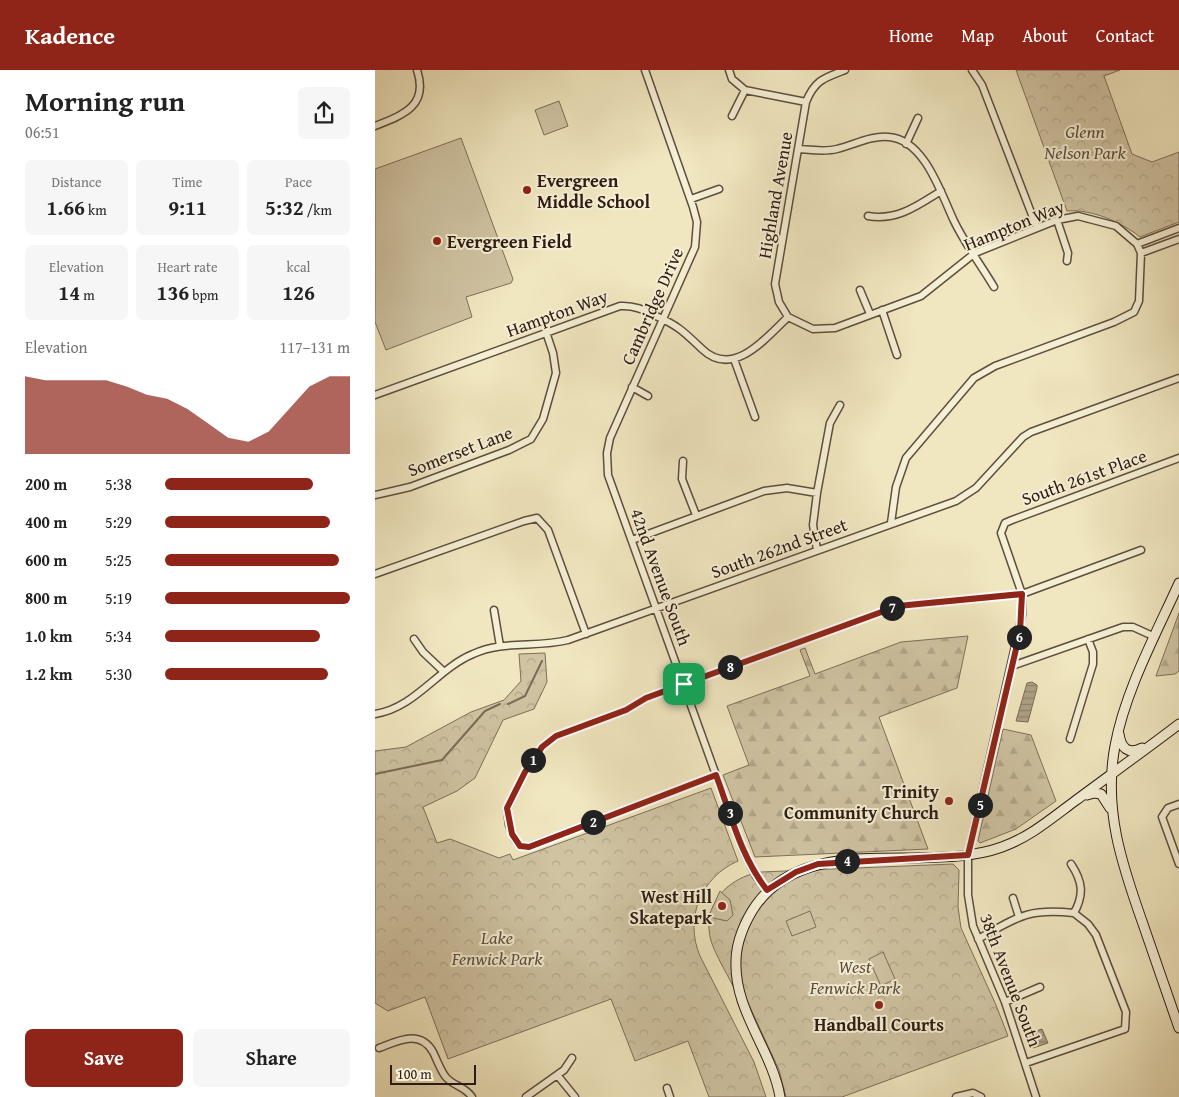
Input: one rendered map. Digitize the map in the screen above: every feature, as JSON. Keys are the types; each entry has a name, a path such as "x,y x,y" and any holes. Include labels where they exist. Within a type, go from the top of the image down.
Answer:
{"main road":[{"path":"1179,583 1129,700 1118,732 1111,775 1112,816 1121,864 1179,1028"},
{"path":"780,1097 775,1080 742,1003 736,977 735,960 739,939 750,912 767,890 796,872 818,864 968,855 1000,848 1019,840 1179,724"},
{"path":"1118,732 1122,746 1131,751 1159,738"},
{"path":"1077,799 1094,792 1101,794 1105,798 1112,816"}],"street":[{"path":"375,126 408,112 417,100 419,84 417,70"},
{"name":"Cambridge Drive","path":"610,438 695,247 697,230 691,199 645,70"},
{"path":"729,70 737,84 745,90 806,102"},
{"name":"Highland Avenue","path":"788,317 779,302 775,284 806,102 814,85 822,79 845,70"},
{"path":"972,70 982,85 1037,228"},
{"path":"732,116 745,90"},
{"path":"906,144 918,118"},
{"path":"799,149 827,151 869,139 890,136 906,144 925,160 954,221 975,253 993,287"},
{"path":"691,199 719,189"},
{"path":"868,216 879,218 899,215 941,191"},
{"name":"Hampton Way","path":"788,317 804,327 822,330 882,310 921,296 975,253 1057,220 1078,216 1108,222 1116,226 1137,244 1141,252"},
{"path":"1057,220 1068,253 1067,260"},
{"path":"1137,244 1179,228"},
{"path":"891,523 896,487 906,458 974,378 995,366 1130,316 1137,307 1141,252 1179,239"},
{"path":"860,290 870,314"},
{"name":"Hampton Way","path":"375,395 620,306 635,307 664,319 690,335 712,356 719,360 733,359"},
{"path":"882,310 897,355"},
{"path":"755,417 733,359 751,351 788,317"},
{"name":"Somerset Lane","path":"375,495 409,487 509,450 531,439 543,419 556,373 553,353 546,332"},
{"name":"South 262nd Street","path":"375,714 402,705 443,671 474,653 500,646 554,644 586,634 891,523 956,502 967,495 1031,432 1179,378"},
{"name":"Cambridge Drive","path":"632,387 648,396"},
{"path":"817,550 813,525 817,493 830,423 841,405"},
{"name":"42nd Avenue South","path":"610,438 607,453 608,475 743,850 756,876 767,890"},
{"name":"South 261st Place","path":"1003,528 1012,520 1179,458"},
{"path":"683,461 682,479 696,515"},
{"path":"632,540 764,491 787,488 817,493"},
{"path":"375,574 529,519 537,518 544,523 552,540 586,634"},
{"name":"38th Avenue South","path":"1003,528 1002,538 1022,594 1023,615 968,855 970,915 978,939 1005,1002 1036,1097"},
{"path":"716,775 529,847 520,846 512,834 507,812 509,800 525,772 549,740 626,710 646,698 898,606 1022,594 1141,550"},
{"path":"494,610 500,646"},
{"path":"1012,666 1128,626 1155,637"},
{"path":"1070,739 1093,664 1093,652 1088,639"},
{"path":"414,640 423,652 443,671"},
{"path":"1179,804 1163,813 1163,822 1179,864"},
{"path":"1071,864 1083,890 1081,900 1074,913"},
{"path":"1013,898 1019,917"},
{"path":"978,939 1019,917 1040,911 1074,913 1088,924 1096,936 1126,1012 1125,1029 1026,1063"},
{"path":"1005,1002 1040,987"},
{"path":"379,1048 404,1039 420,1039 429,1045 444,1076 465,1089 472,1097"},
{"path":"526,1097 558,1076 567,1068 572,1058"},
{"path":"558,1076 575,1097"},
{"path":"667,1088 671,1097"},
{"path":"956,1097 965,1094 980,1096"}],"green space":[{"name":"Glenn Nelson Park","path":"1016,70 1120,70 1104,76 1132,154 1152,162 1179,152 1179,222 1140,237 1124,226 1096,214 1067,211"},
{"path":"559,101 568,126 544,135 535,110"},
{"name":"Evergreen Field","path":"461,138 513,279 511,283 466,297 472,317 386,350 375,322 375,169"},
{"path":"1179,613 1179,671 1175,674 1156,676"},
{"path":"968,636 957,688 879,717 928,849 755,857 723,775 749,765 727,706 810,676 800,650 805,648 815,674 901,642"},
{"name":"Lake Fenwick Park","path":"545,653 547,682 534,709 503,720 475,778 457,791 423,807 437,843 450,839 499,858 510,854 513,860 711,788 738,861 714,877 705,888 695,913 696,942 700,956 754,1062 766,1097 709,1097 688,1041 635,1061 611,999 448,1059 425,997 388,1011 375,1003 375,751 406,747 471,712 504,700 521,681 519,654"},
{"path":"1003,729 1031,735 1056,801 1016,829 980,843 978,841"},
{"name":"West Fenwick Park","path":"953,864 959,870 958,907 961,928 1008,1036 842,1097 786,1097 779,1070 733,970 733,986 711,941 710,916 720,895 738,880 761,872"},
{"name":"West Hill Skatepark","path":"720,891 730,900 733,915 727,921 713,918 710,913"},
{"path":"810,911 816,927 792,936 786,921"},
{"path":"883,952 895,979 881,986 869,959"}],"shaded area":[{"path":"1032,682 1037,685 1037,688 1028,722 1016,721 1027,683"},
{"path":"1042,1029 1048,1043 1033,1048 1027,1034"}],"waterway":[{"path":"508,704 525,696 542,661"},
{"path":"375,774 442,760 485,711 500,704"}],"place":[{"name":"Evergreen Middle School","path":"527,190"},
{"name":"Evergreen Field","path":"437,241"},
{"name":"Trinity Community Church","path":"949,801"},
{"name":"West Hill Skatepark","path":"722,906"},
{"name":"Handball Courts","path":"879,1005"}],"route":[{"path":"1022,594 1023,615 1020,632 968,855 828,862 813,865 796,872 767,890 749,864 716,775 529,847 522,847 518,844 509,825 507,808 509,800 525,772 549,740 626,710 646,698 684,684 898,606 1022,594"}]}
